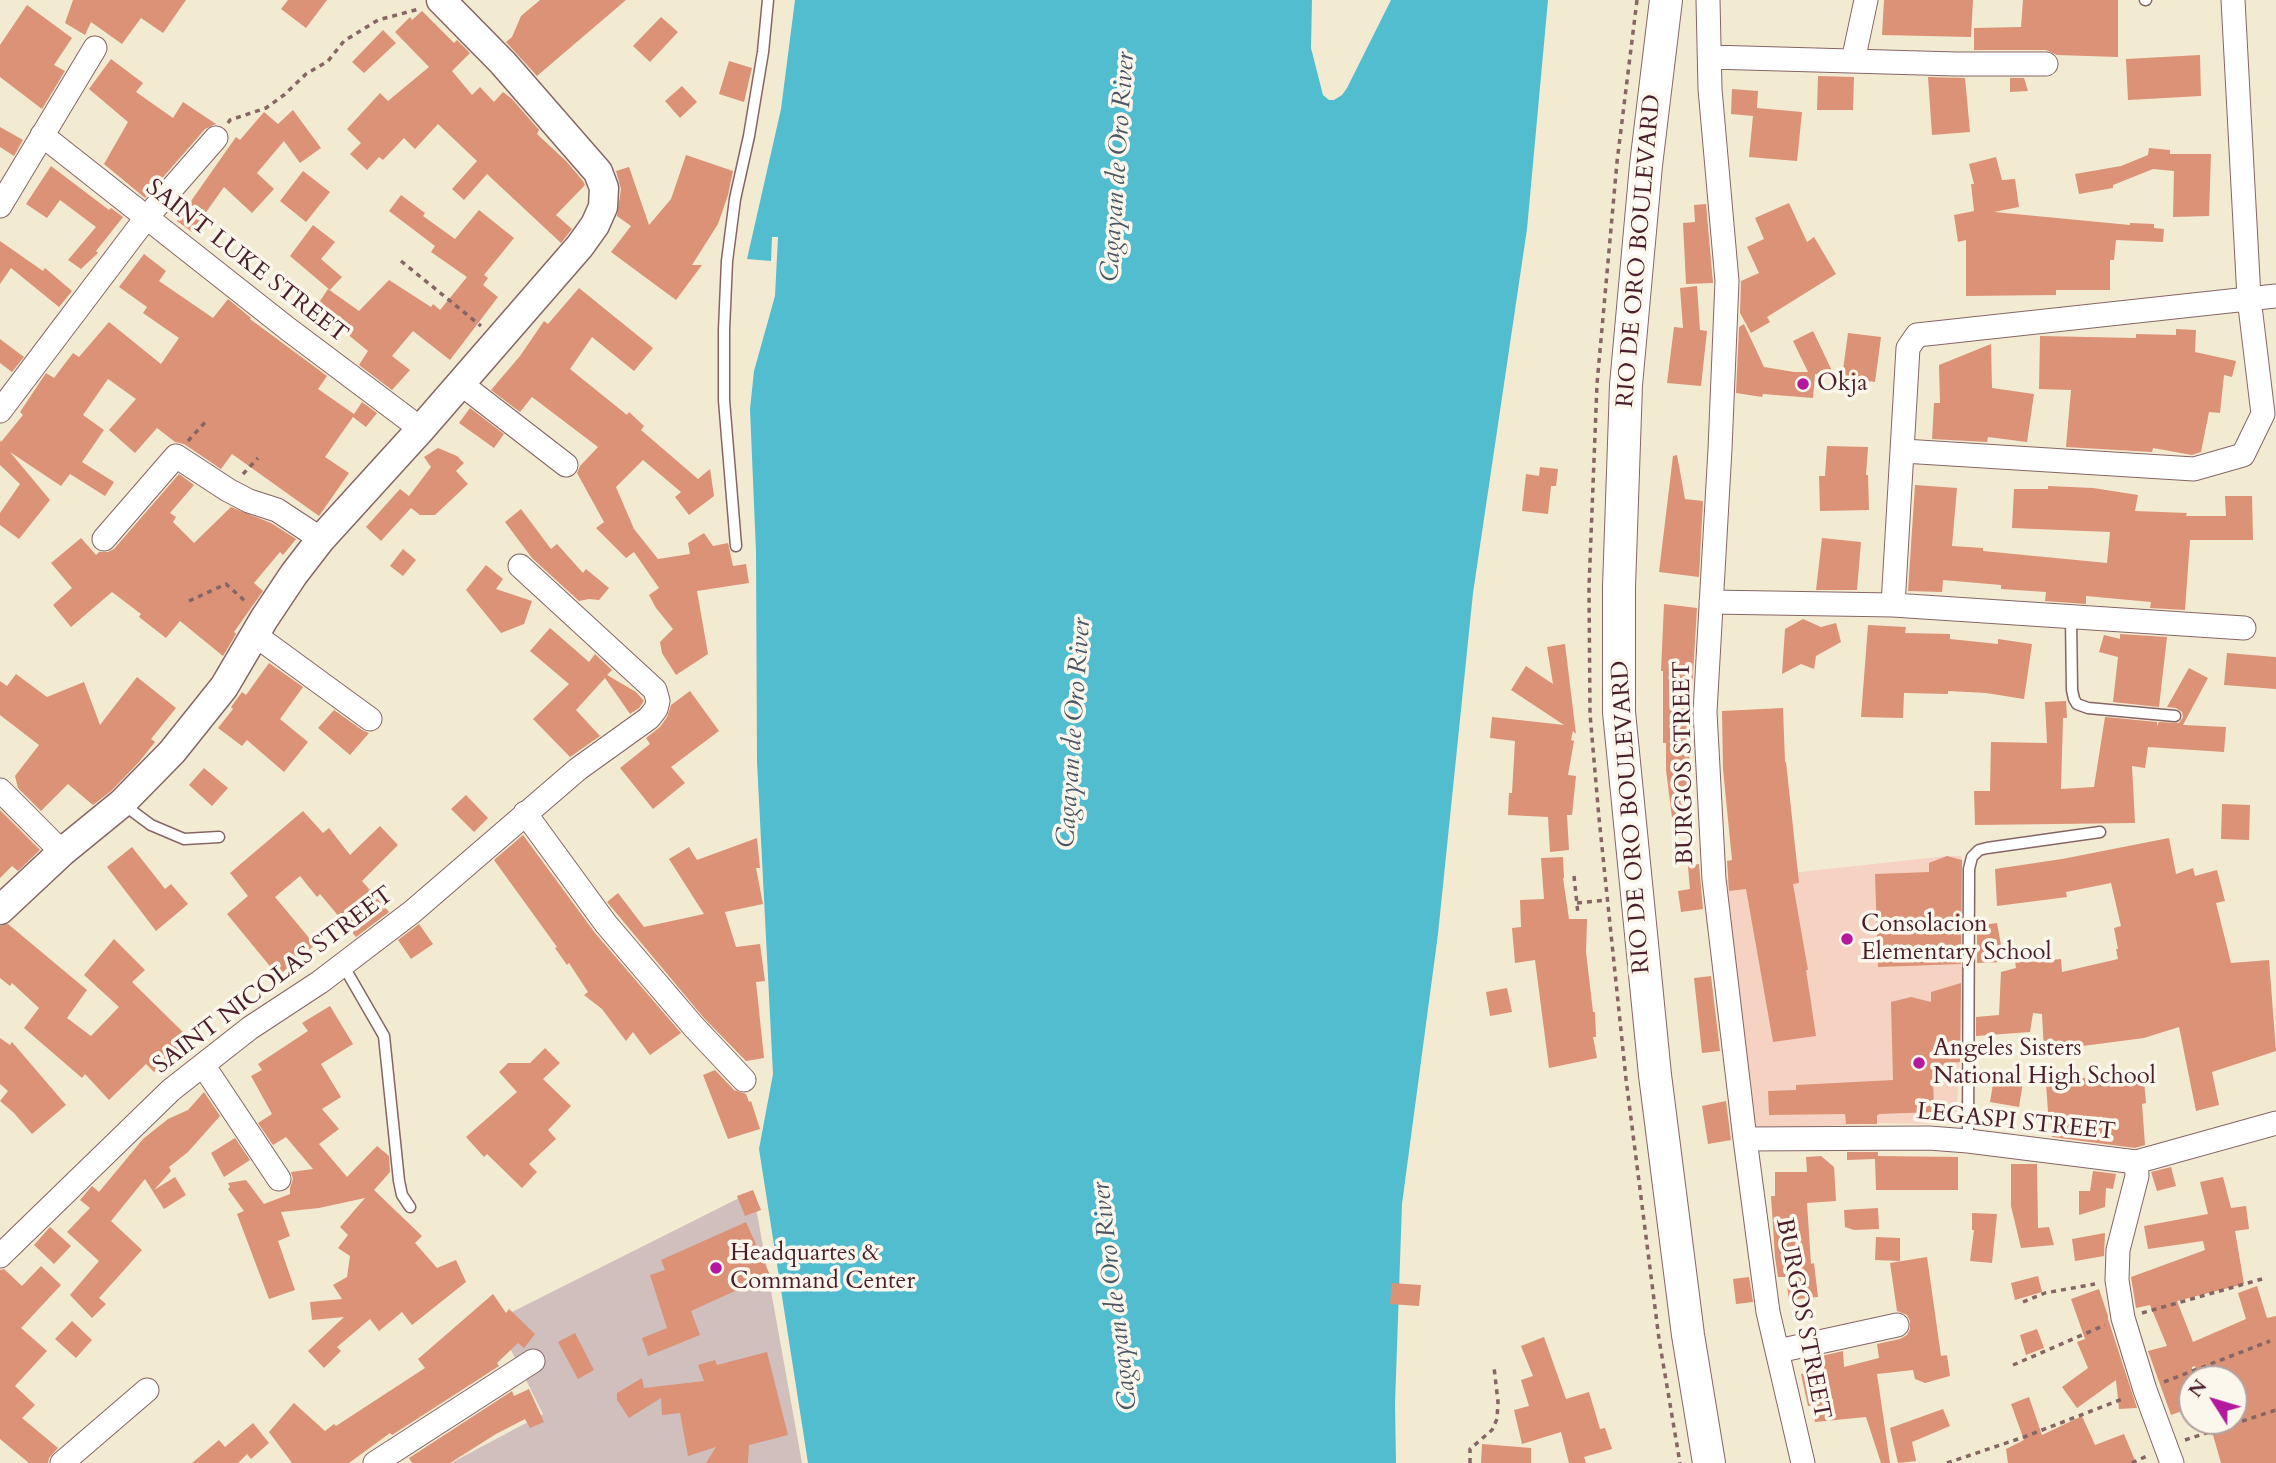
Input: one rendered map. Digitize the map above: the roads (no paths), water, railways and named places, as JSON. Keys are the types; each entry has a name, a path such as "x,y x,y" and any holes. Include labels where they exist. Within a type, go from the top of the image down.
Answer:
{"main road":[{"name":"RIO DE ORO BOULEVARD","path":"1666,0 1646,165 1626,385 1619,587 1619,712 1655,1075 1688,1335 1709,1463"}],"street":[{"path":"0,911 62,852 122,803 172,752 215,698 293,574 321,539 421,429 580,246 595,225 603,207 604,188 597,172 503,63 440,0"},
{"path":"1853,61 1867,0"},
{"path":"1903,451 2194,469 2243,455 2263,414 2249,298 2233,0"},
{"name":"BURGOS STREET","path":"1707,6 1710,89 1727,281 1705,712 1714,879 1768,1312 1803,1463"},
{"path":"0,206 95,48"},
{"path":"1710,57 2046,64"},
{"name":"SAINT LUKE STREET","path":"42,135 421,429"},
{"path":"0,411 146,218 216,138"},
{"path":"1892,606 1908,348 1917,335 2276,296"},
{"path":"460,383 566,465"},
{"path":"104,539 176,456 228,490 249,501 277,510 321,539"},
{"name":"SAINT NICOLAS STREET","path":"0,1256 171,1090 250,1028 343,965 412,912 525,813 578,769 649,718 656,709 659,701 655,690 520,566"},
{"path":"1711,602 1892,606 2244,628"},
{"path":"260,627 370,719"},
{"path":"0,790 62,852"},
{"path":"525,813 606,924 694,1027 744,1080"},
{"path":"203,1065 279,1179"},
{"name":"LEGASPI STREET","path":"1745,1139 1929,1138 2136,1162 2276,1123"},
{"path":"2136,1162 2137,1176 2118,1250 2117,1280 2123,1318 2169,1455"},
{"path":"1778,1351 1897,1325"},
{"path":"375,1463 533,1361"},
{"path":"62,1463 147,1390"}],"lane":[{"path":"736,546 724,400 727,261 735,199 763,52 768,0"},
{"path":"2071,618 2072,690 2077,704 2088,708 2175,716"},
{"path":"122,803 151,825 184,839 219,837"},
{"path":"1968,1141 1969,869 1972,857 1979,850 1987,848 2100,832"},
{"path":"343,965 384,1036 399,1181 402,1195 410,1207"}],"water":[{"name":"Cagayan de Oro River","path":"795,0 1312,0 1311,48 1323,95 1334,100 1347,88 1391,0 1548,0 1527,229 1473,593 1438,934 1402,1204 1395,1404 1396,1463 808,1463 759,1149 773,1074 757,762 756,552 750,409 754,371 775,296 778,237 772,237 771,261 747,259 781,109"}],"place":[{"name":"Okja","path":"1803,384"},
{"name":"Consolacion Elementary School","path":"1847,939"},
{"name":"Angeles Sisters National High School","path":"1919,1063"},
{"name":"Headquartes & Command Center","path":"716,1268"}]}
